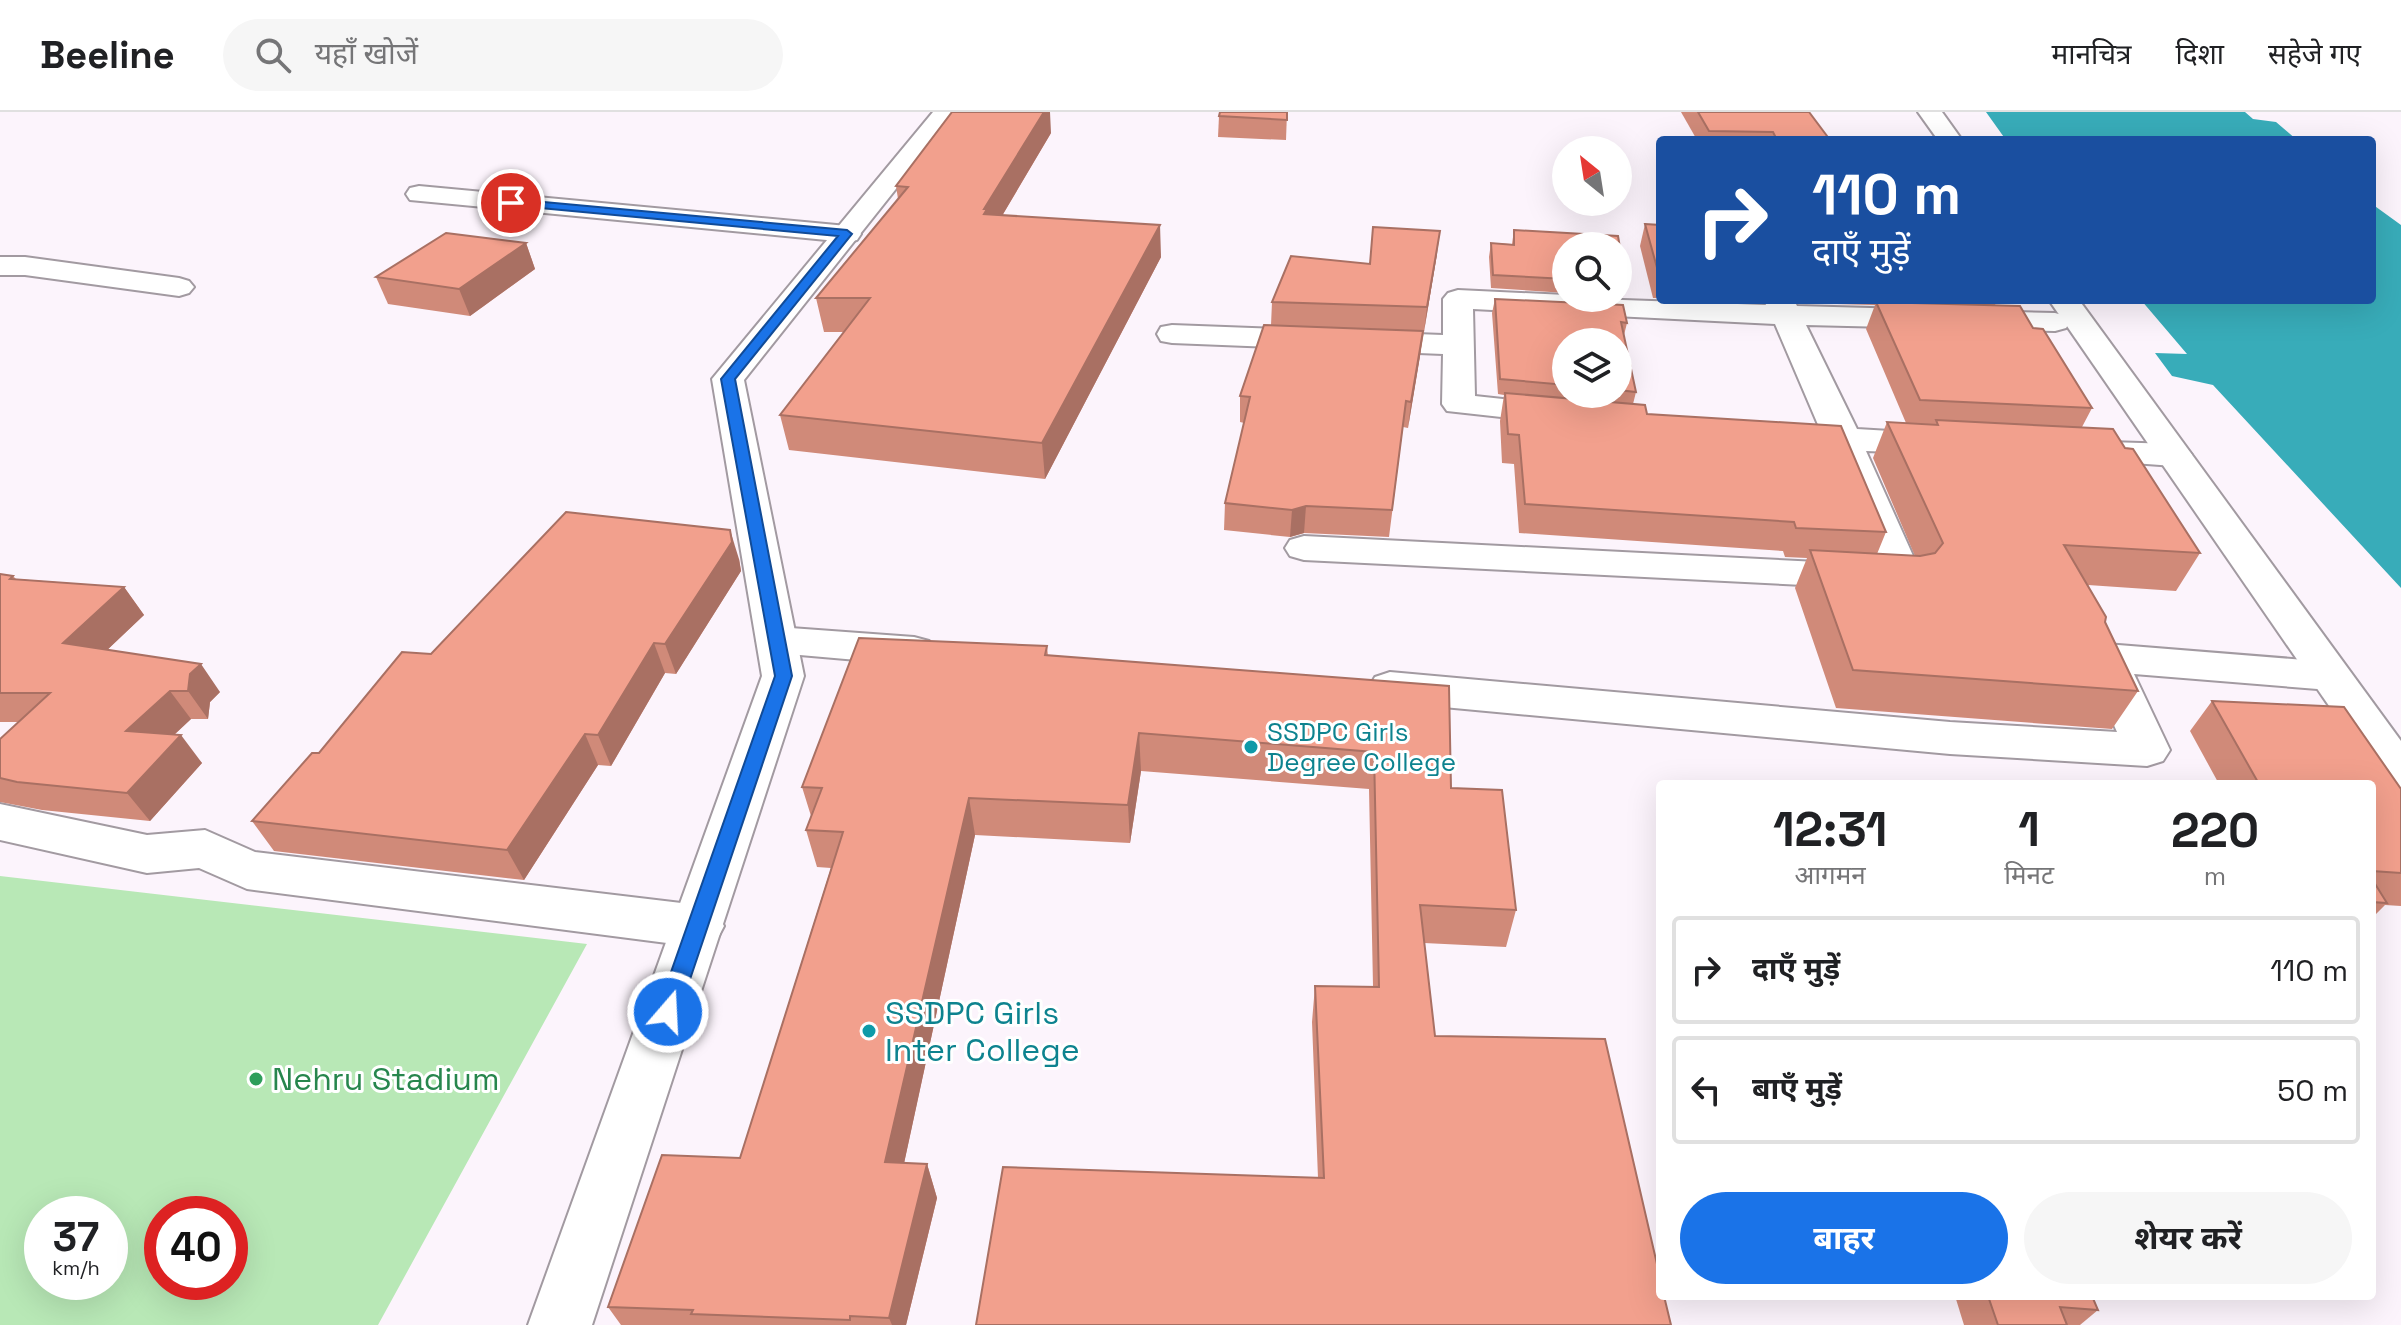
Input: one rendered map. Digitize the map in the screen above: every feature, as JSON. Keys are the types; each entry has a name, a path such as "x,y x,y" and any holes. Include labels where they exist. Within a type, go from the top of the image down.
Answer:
{"street":[{"path":"560,1325 783,676 728,379 945,112"},
{"path":"1930,112 1947,136"},
{"path":"419,194 847,234"},
{"path":"0,266 25,266 179,287"},
{"path":"1597,417 1459,404 1458,299 1656,304"},
{"path":"1661,304 2060,311 2174,455 2401,775"},
{"path":"1304,548 1903,578 1829,438 1783,307"},
{"path":"1172,334 1459,345"},
{"path":"1829,438 1970,445"},
{"path":"2048,449 2174,455"},
{"path":"777,640 950,653"},
{"path":"1344,683 1950,738 2147,750 2106,658 2330,676"},
{"path":"0,822 147,854 205,849 247,870 698,926"}],"green space":[{"name":"Nehru Stadium","path":"0,876 587,944 378,1325 0,1325"}],"water":[{"path":"1986,112 2245,112 2253,119 2276,122 2292,136 2003,136"},
{"path":"2376,207 2401,225 2401,588 2213,385 2172,376 2155,353 2187,354 2144,304 2376,304"}],"building":[{"path":"952,112 1044,112 984,209 987,209 984,214 1160,225 1042,443 780,415 870,298 816,298 908,187 896,186"},
{"path":"1220,112 1287,112 1287,120 1219,116"},
{"path":"1698,112 1809,112 1827,136 1775,136 1773,132 1709,131"},
{"path":"1645,224 1656,225 1656,264"},
{"path":"1373,227 1440,231 1427,307 1272,302 1291,256 1370,264"},
{"path":"1514,230 1552,232 1552,278 1493,275 1491,243 1514,245"},
{"path":"446,233 526,243 459,289 376,277"},
{"path":"1495,299 1552,302 1552,312 1625,312 1627,323 1621,322 1622,328 1552,328 1552,384 1500,379"},
{"path":"1877,304 2020,306 2033,328 2043,329 2092,408 1920,400"},
{"path":"1264,325 1423,331 1411,402 1406,401 1392,510 1306,506 1292,510 1225,503 1250,397 1240,396"},
{"path":"1505,393 1552,397 1552,408 1632,408 1632,404 1645,405 1647,414 1841,426 1886,532 1796,528 1794,522 1525,504 1519,435 1508,434"},
{"path":"1936,420 2113,429 2125,448 2133,449 2200,553 2064,545 2106,617 2105,622 2138,691 1853,670 1810,550 1920,556 1935,553 1943,543 1887,422 1938,425"},
{"path":"566,512 730,530 732,542 665,644 654,643 598,735 585,734 507,850 252,821 312,753 319,753 402,652 431,654"},
{"path":"0,574 13,576 10,579 124,587 63,643 201,664 190,674 188,691 170,691 126,731 181,735 127,793 0,778 0,739 50,693 0,693"},
{"path":"859,638 1047,646 1045,655 1449,686 1451,788 1502,790 1516,910 1420,905 1435,1036 1605,1039 1656,1260 1656,1300 1665,1300 1671,1325 976,1325 1003,1167 1324,1178 1315,986 1379,987 1374,752 1139,733 1128,805 969,798 885,1162 927,1164 889,1318 850,1316 850,1320 691,1314 693,1310 608,1307 662,1155 740,1158 843,832 806,830 822,788 802,787"},
{"path":"2212,701 2344,707 2401,789 2401,873 2376,871 2376,780 2257,780"},
{"path":"2376,885 2387,903 2376,902"},
{"path":"1989,1300 2094,1300 2098,1310 2060,1307 2067,1325 1998,1325"}],"place":[{"name":"SSDPC Girls Degree College","path":"1251,747"},
{"name":"SSDPC Girls Inter College","path":"869,1031"},
{"name":"Nehru Stadium","path":"256,1079"}],"route":[{"path":"511,203 847,234 728,379 783,676 668,1012"}]}
